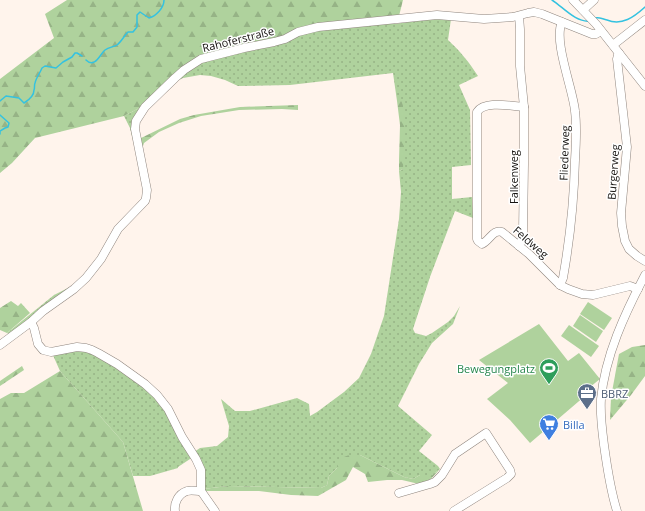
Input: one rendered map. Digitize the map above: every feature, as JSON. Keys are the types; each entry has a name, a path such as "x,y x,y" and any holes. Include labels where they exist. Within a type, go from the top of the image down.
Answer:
{"street":[{"path":"573,0 596,24 645,86"},
{"path":"586,13 594,0"},
{"name":"Rahoferstraße","path":"0,345 31,322 42,311 74,289 86,278 97,266 118,229 145,201 147,190 140,150 135,133 136,121 146,107 175,78 201,59 285,39 298,32 318,27 437,15 484,19 504,18 528,13 538,13 594,34 601,31"},
{"name":"Falkenweg","path":"519,16 520,66 524,107 524,222 522,239 519,246"},
{"path":"613,45 645,20"},
{"name":"Fliederweg","path":"560,285 564,278 571,221 575,176 576,128 574,104 560,37 562,22"},
{"name":"Burgerweg","path":"619,53 617,59 627,147 621,213 622,226 625,241 630,249 636,256 645,261"},
{"name":"Feldweg","path":"524,107 490,105 481,107 477,112 478,241 482,244 485,243 493,233 500,231 537,261 560,285 572,291 588,295 599,294 630,286 638,289"},
{"path":"617,511 607,471 601,422 601,398 610,357 623,323 645,275"},
{"path":"31,322 34,328 36,340 43,350 51,352 77,347 92,350 117,364 145,384 157,395 168,409 182,437 192,451 199,466 201,491 215,511"},
{"path":"399,493 435,482 442,475 455,454 486,433 510,470 511,474 454,511"},
{"path":"175,511 176,502 180,495 189,491 201,491"}],"green space":[{"path":"67,0 403,0 399,16 285,36 197,58 143,106 124,116 35,138 12,163 0,173 0,79 54,38 45,14"},
{"path":"399,16 395,24 434,18 451,19 448,40 464,57 478,76 459,85 470,110 471,165 452,167 452,199 472,197 473,218 455,211 430,277 413,329 415,333 426,336 432,333 448,322 460,306 453,324 432,343 419,364 398,406 432,435 419,451 440,469 432,475 420,475 413,479 404,477 360,455 337,468 329,476 327,485 321,488 228,486 203,489 194,452 200,448 217,446 228,437 229,426 221,399 235,411 250,411 297,398 309,404 310,416 344,392 359,378 371,354 384,316 399,219 401,192 399,171 403,169 402,101 397,101 393,73 290,85 238,86 211,76 200,75 183,78 173,83 146,109 140,119 137,131 151,193 143,197 144,186 137,156 130,128 124,116 143,106 197,58 285,36"},
{"path":"397,101 402,101 405,118 403,169 399,171 400,125"},
{"path":"298,105 298,110 239,110 201,116 179,123 159,132 144,143 142,149 139,139 180,119 194,115 240,107"},
{"path":"74,285 10,335 7,333 54,295"},
{"path":"11,301 18,306 21,303 30,313 7,333 0,330 0,308"},
{"path":"588,302 612,318 604,330 580,314"},
{"path":"580,315 603,331 596,342 573,326"},
{"name":"Bewegungplatz","path":"539,324 568,361 579,353 600,379 590,387 592,390 530,443 510,420 487,399 508,383 479,360"},
{"path":"569,325 599,346 591,357 561,336"},
{"path":"645,345 645,376 610,420 611,397 619,354 632,347"},
{"path":"77,348 89,350 156,392 193,457 178,468 150,476 133,476 123,442 60,371 52,353"},
{"path":"22,366 24,370 0,386 0,381"},
{"path":"60,371 123,442 143,511 0,511 0,399 11,393 24,393"},
{"path":"349,455 360,455 404,477 413,479 420,475 432,475 440,469 430,480 419,484 402,480 368,482 365,474 353,467 346,480 318,496 291,495 259,491 204,491 203,489 228,486 321,488 327,485 329,476 337,468 339,459"}],"waterway":[{"path":"86,60 92,63 95,62 105,50 117,45 128,32 133,32 137,27 137,15 140,12 149,18 152,17 161,9 164,0"},
{"path":"552,0 580,20 590,21"},
{"path":"595,18 612,22 628,20 645,7"},
{"path":"0,101 6,96 19,98 24,103 32,96 36,81 42,68 45,66 56,68 72,57 75,53 82,56"},
{"path":"0,115 9,123 8,127 0,131 0,134"}],"place":[{"name":"Bewegungplatz","path":"549,385"},
{"name":"BBRZ","path":"587,410"},
{"name":"Billa","path":"549,441"}]}
